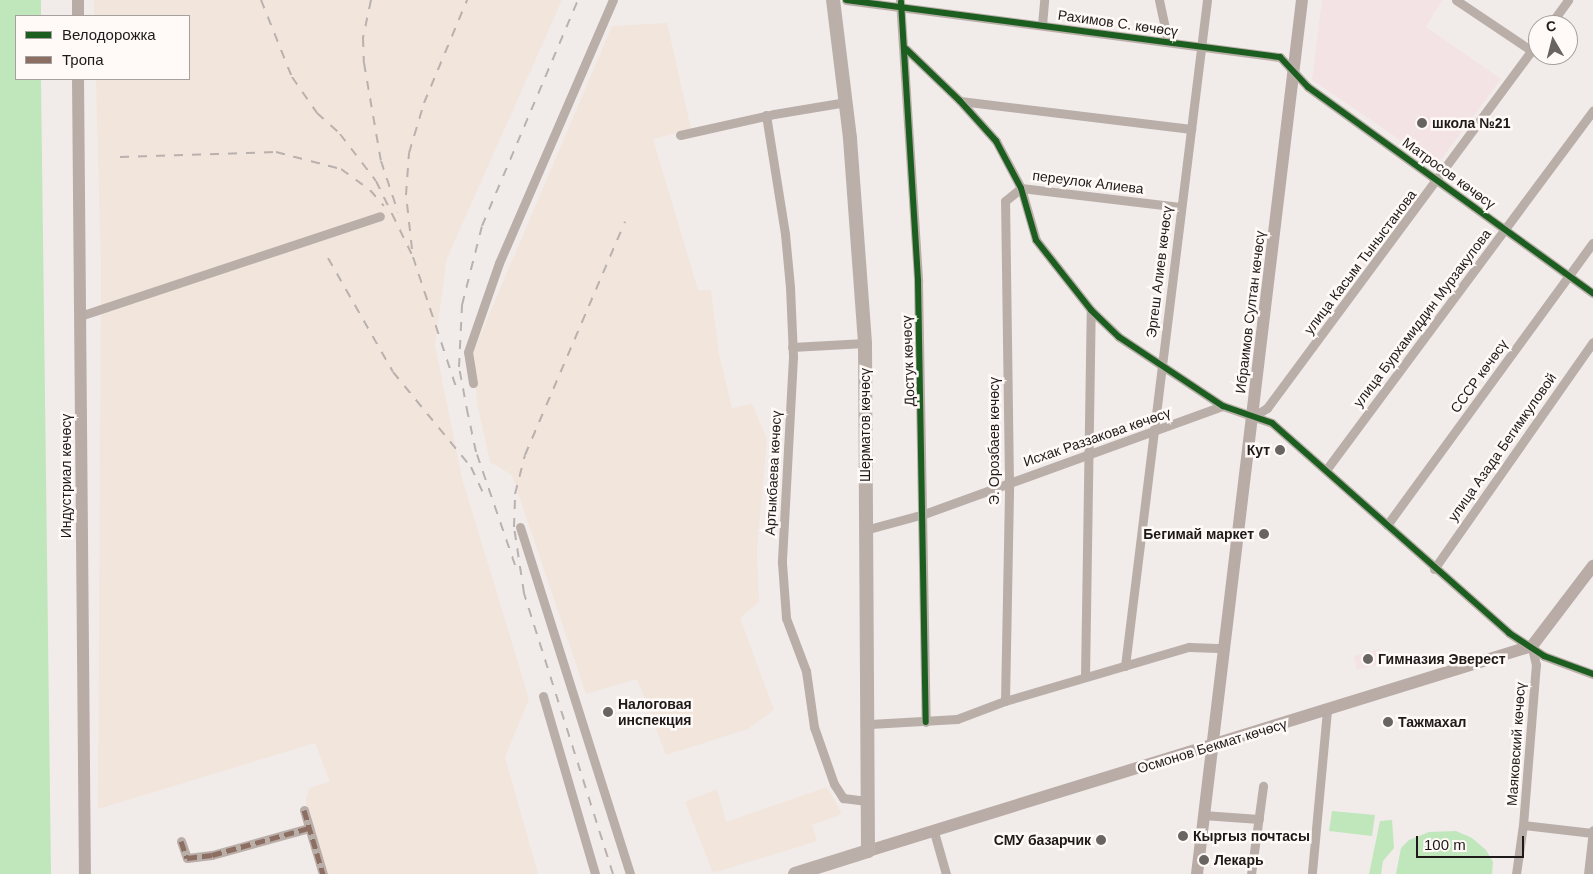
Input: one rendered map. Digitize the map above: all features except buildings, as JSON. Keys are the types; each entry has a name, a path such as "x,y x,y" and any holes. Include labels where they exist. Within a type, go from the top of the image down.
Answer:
{"main road":[{"path":"78,0 78,15"},
{"name":"Шерматов көчөсү","path":"833,0 846,102 865,343 865,530 870,724 868,851"},
{"name":"Ибраимов Султан көчөсү","path":"1197,874 1210,747 1225,648 1292,70 1302,0"},
{"name":"Индустриал көчөсү","path":"78,80 85,874"},
{"path":"1532,646 1593,566"},
{"name":"Осмонов Бекмат көчөсү","path":"795,874 1327,711 1532,646"}],"street":[{"path":"473,383 468,352 496,271 614,0"},
{"name":"Рахимов С. көчөсү","path":"846,0 901,4 1280,57 1292,70"},
{"path":"1042,25 1044,0"},
{"path":"1159,0 1168,42"},
{"name":"Эргеш Алиев көчөсү","path":"1125,666 1152,432 1162,368 1180,207 1207,0"},
{"path":"1456,0 1528,47"},
{"path":"1557,15 1568,0"},
{"name":"Достук көчөсү","path":"901,4 906,49 918,281 924,514 926,722"},
{"path":"906,49 960,101 996,141 1021,188 1036,240 1091,310 1119,337 1162,368 1224,406 1251,418 1272,424 1326,470 1478,608 1544,656 1593,674"},
{"name":"улица Касым Тыныстанова","path":"1251,418 1267,408 1439,180 1528,56"},
{"name":"Матросов көчөсү","path":"1292,70 1308,87 1593,293"},
{"path":"960,101 1191,129"},
{"path":"680,135 766,115 846,102"},
{"name":"улица Бурхамиддин Мурзакулова","path":"1326,470 1593,110"},
{"name":"Артыкбаева көчөсү","path":"766,115 785,234 792,347 782,563 786,618 806,671 814,727 834,784 843,798 869,801"},
{"name":"переулок Алиева","path":"1021,188 1180,207"},
{"name":"Э. Орозбаев көчөсү","path":"1006,701 1009,483 1005,201 1021,188"},
{"path":"80,316 380,216"},
{"name":"СССР көчөсү","path":"1387,525 1593,244"},
{"path":"1085,677 1087,454 1091,310"},
{"name":"улица Азада Бегимкуловой","path":"1434,569 1593,342"},
{"path":"792,347 865,343"},
{"name":"Исхак Раззакова көчөсү","path":"865,530 924,514 1224,406"},
{"path":"520,527 630,874"},
{"name":"Маяковский көчөсү","path":"1516,874 1523,825 1536,665 1532,646"},
{"path":"870,724 957,719 1006,701 1189,647 1225,648"},
{"path":"543,696 595,874"},
{"path":"1312,872 1327,711"},
{"path":"1250,874 1263,786"},
{"path":"304,810 323,874"},
{"path":"1203,815 1259,819"},
{"path":"1523,825 1593,832 1588,874"},
{"path":"181,841 187,858 212,855 309,828"},
{"path":"934,832 946,874"}],"shaded area":[{"path":"94,0 562,0 447,258 435,345 462,478 529,699 505,757 538,874 320,874 307,829 306,799 309,788 330,782 315,743 98,809 101,269 96,80 190,80 190,15 94,15"},
{"name":"школа №21","path":"1322,0 1442,0 1426,27 1501,79 1437,165 1312,80"},
{"path":"667,23 691,129 653,139 698,290 711,290 719,354 732,408 752,404 767,439 757,549 759,602 740,618 774,710 748,729 666,755 637,679 586,694 512,475 490,462 477,403 474,350 612,26"},
{"name":"Гимназия Эверест","path":"1379,649 1383,663 1357,670 1354,656"},
{"path":"827,787 842,814 812,825 817,841 713,873 685,802 717,789 726,822"}],"green space":[{"path":"0,0 41,0 41,15 15,15 15,80 41,80 51,874 0,874"},
{"path":"1332,811 1375,815 1372,836 1329,831"},
{"path":"1392,820 1394,848 1383,861 1381,874 1369,874 1380,821"},
{"path":"1456,831 1472,838 1486,850 1493,862 1492,874 1396,874 1401,848 1409,840 1429,832"}],"railway":[{"path":"261,0 292,77 317,113 340,134 376,181 413,257 457,390"},
{"path":"371,0 363,38 364,63 381,161 398,212"},
{"path":"412,249 406,195 409,153 424,103 467,0"},
{"path":"515,565 476,452 468,415 459,367 462,305 482,226 578,0"},
{"path":"120,157 276,152 341,169 370,190 384,206"},
{"path":"613,874 524,593 514,527 515,494 525,455 625,222"},
{"path":"328,258 393,372 471,467 485,497"}],"marked path":[{"path":"304,810 323,874"},
{"path":"181,841 187,858 212,855 309,828"}],"cycle path":[{"path":"846,0 1280,57 1308,87 1593,293"},
{"path":"901,2 918,281 926,722"},
{"path":"906,49 960,101 996,141 1021,188 1036,240 1091,310 1119,337 1223,406 1272,423 1509,633 1544,656 1593,674"}],"place":[{"name":"школа №21","path":"1422,123"},
{"name":"Кут","path":"1280,450"},
{"name":"Бегимай маркет","path":"1264,534"},
{"name":"Гимназия Эверест","path":"1368,659"},
{"name":"Налоговая инспекция","path":"608,712"},
{"name":"Тажмахал","path":"1388,722"},
{"name":"Кыргыз почтасы","path":"1183,836"},
{"name":"СМУ базарчик","path":"1101,840"},
{"name":"Лекарь","path":"1204,860"}]}
